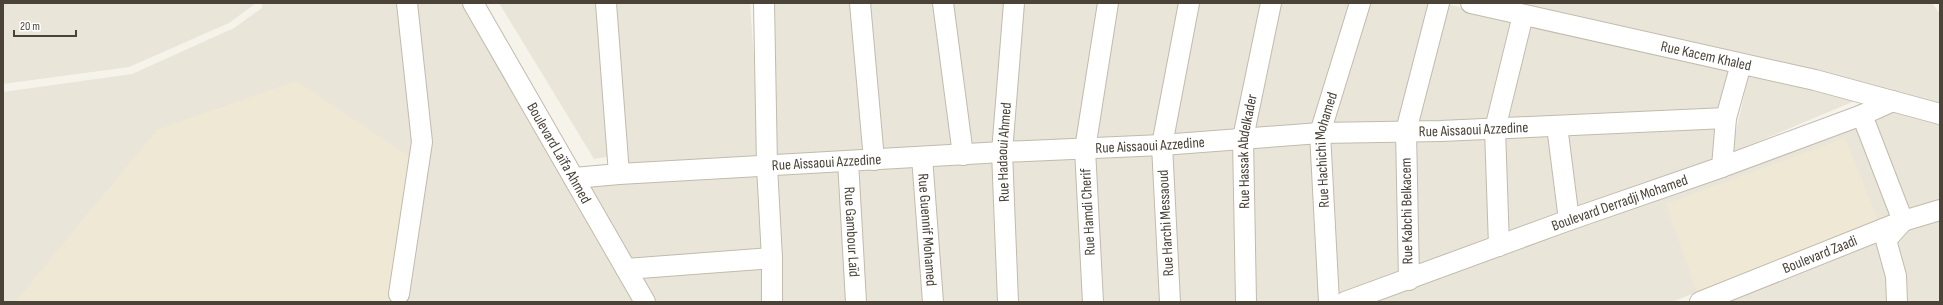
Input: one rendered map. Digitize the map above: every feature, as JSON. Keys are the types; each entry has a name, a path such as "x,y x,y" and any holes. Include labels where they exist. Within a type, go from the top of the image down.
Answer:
{"street":[{"path":"399,294 422,142 407,3"},
{"name":"Boulevard Laïfa Ahmed","path":"474,3 645,302"},
{"path":"606,3 619,174"},
{"path":"764,3 767,166 772,258 772,302"},
{"path":"860,3 874,160"},
{"path":"943,3 963,155"},
{"name":"Rue Hadaoui Ahmed","path":"1008,302 1002,152 1014,3"},
{"name":"Rue Hamdi Cherif","path":"1093,302 1085,149 1108,3"},
{"name":"Rue Harchi Messaoud","path":"1170,302 1162,145 1189,3"},
{"name":"Rue Hassak Abdelkader","path":"1246,302 1243,138 1271,3"},
{"name":"Rue Hachichi Mohamed","path":"1329,302 1320,133 1360,3"},
{"name":"Rue Kabchi Belkacem","path":"1408,280 1406,131 1439,3"},
{"name":"Rue Kacem Khaled","path":"1471,3 1815,80 1940,114"},
{"path":"1499,246 1495,129 1522,15"},
{"path":"1722,167 1726,118 1741,64"},
{"name":"Boulevard Derradji Mohamed","path":"1345,302 1569,220 1722,167 1862,115 1893,101"},
{"path":"1862,115 1903,221 1886,240 1896,276 1897,302"},
{"name":"Rue Aissaoui Azzedine","path":"574,178 619,174 1002,152 1162,145 1320,133 1495,129 1726,118"},
{"path":"1557,126 1569,220"},
{"name":"Rue Guennif Mohamed","path":"922,157 933,302"},
{"name":"Rue Gambour Laïd","path":"848,161 856,302"},
{"name":"Boulevard Zaadi","path":"1706,301 1903,221 1940,210"},
{"path":"626,268 772,258"}],"shaded area":[{"path":"3,3 256,3 229,23 129,67 3,84"},
{"path":"262,3 401,3 428,143 413,3 462,3 635,302 3,302 3,92 132,74 234,28 262,8"},
{"path":"499,3 600,3 612,156 594,159"},
{"path":"614,3 750,3 761,159 624,168"},
{"path":"770,3 854,3 868,153 773,159"},
{"path":"866,3 937,3 956,149 880,153"},
{"path":"949,3 1008,3 996,146 968,148"},
{"path":"1020,3 1101,3 1080,142 1009,146"},
{"path":"1114,3 1183,3 1157,139 1092,142"},
{"path":"1195,3 1265,3 1238,132 1170,138"},
{"path":"1277,3 1353,3 1316,127 1251,132"},
{"path":"1365,3 1433,3 1401,125 1328,127"},
{"path":"1496,3 1932,3 1940,14 1940,108"},
{"path":"1445,4 1515,19 1490,123 1413,125"},
{"path":"1527,22 1734,68 1722,112 1502,122"},
{"path":"1749,74 1857,100 1731,153"},
{"path":"296,81 410,157 391,302 15,302 157,130"},
{"path":"1894,108 1940,120 1940,200 1905,211 1870,118"},
{"path":"1859,123 1893,214 1672,302 1362,302"},
{"path":"1720,124 1716,163 1575,211 1564,132"},
{"path":"1552,132 1563,216 1506,238 1501,135"},
{"path":"1489,135 1493,242 1414,271 1412,137"},
{"path":"1399,137 1403,275 1335,299 1326,139"},
{"path":"1845,138 1878,220 1697,292 1666,204"},
{"path":"1313,139 1323,302 1253,302 1249,144"},
{"path":"1237,145 1240,302 1176,302 1168,150"},
{"path":"1157,151 1164,302 1099,302 1091,154"},
{"path":"1079,155 1087,302 1015,302 1008,158"},
{"path":"996,158 1002,302 939,302 928,164"},
{"path":"916,163 926,302 862,302 853,166"},
{"path":"842,167 850,302 778,302 773,171"},
{"path":"762,173 765,253 634,262 588,183"},
{"path":"1940,221 1940,302 1904,302 1893,242 1901,232"},
{"path":"1880,241 1891,302 1726,302"},
{"path":"766,264 766,302 657,302 641,274"}]}
